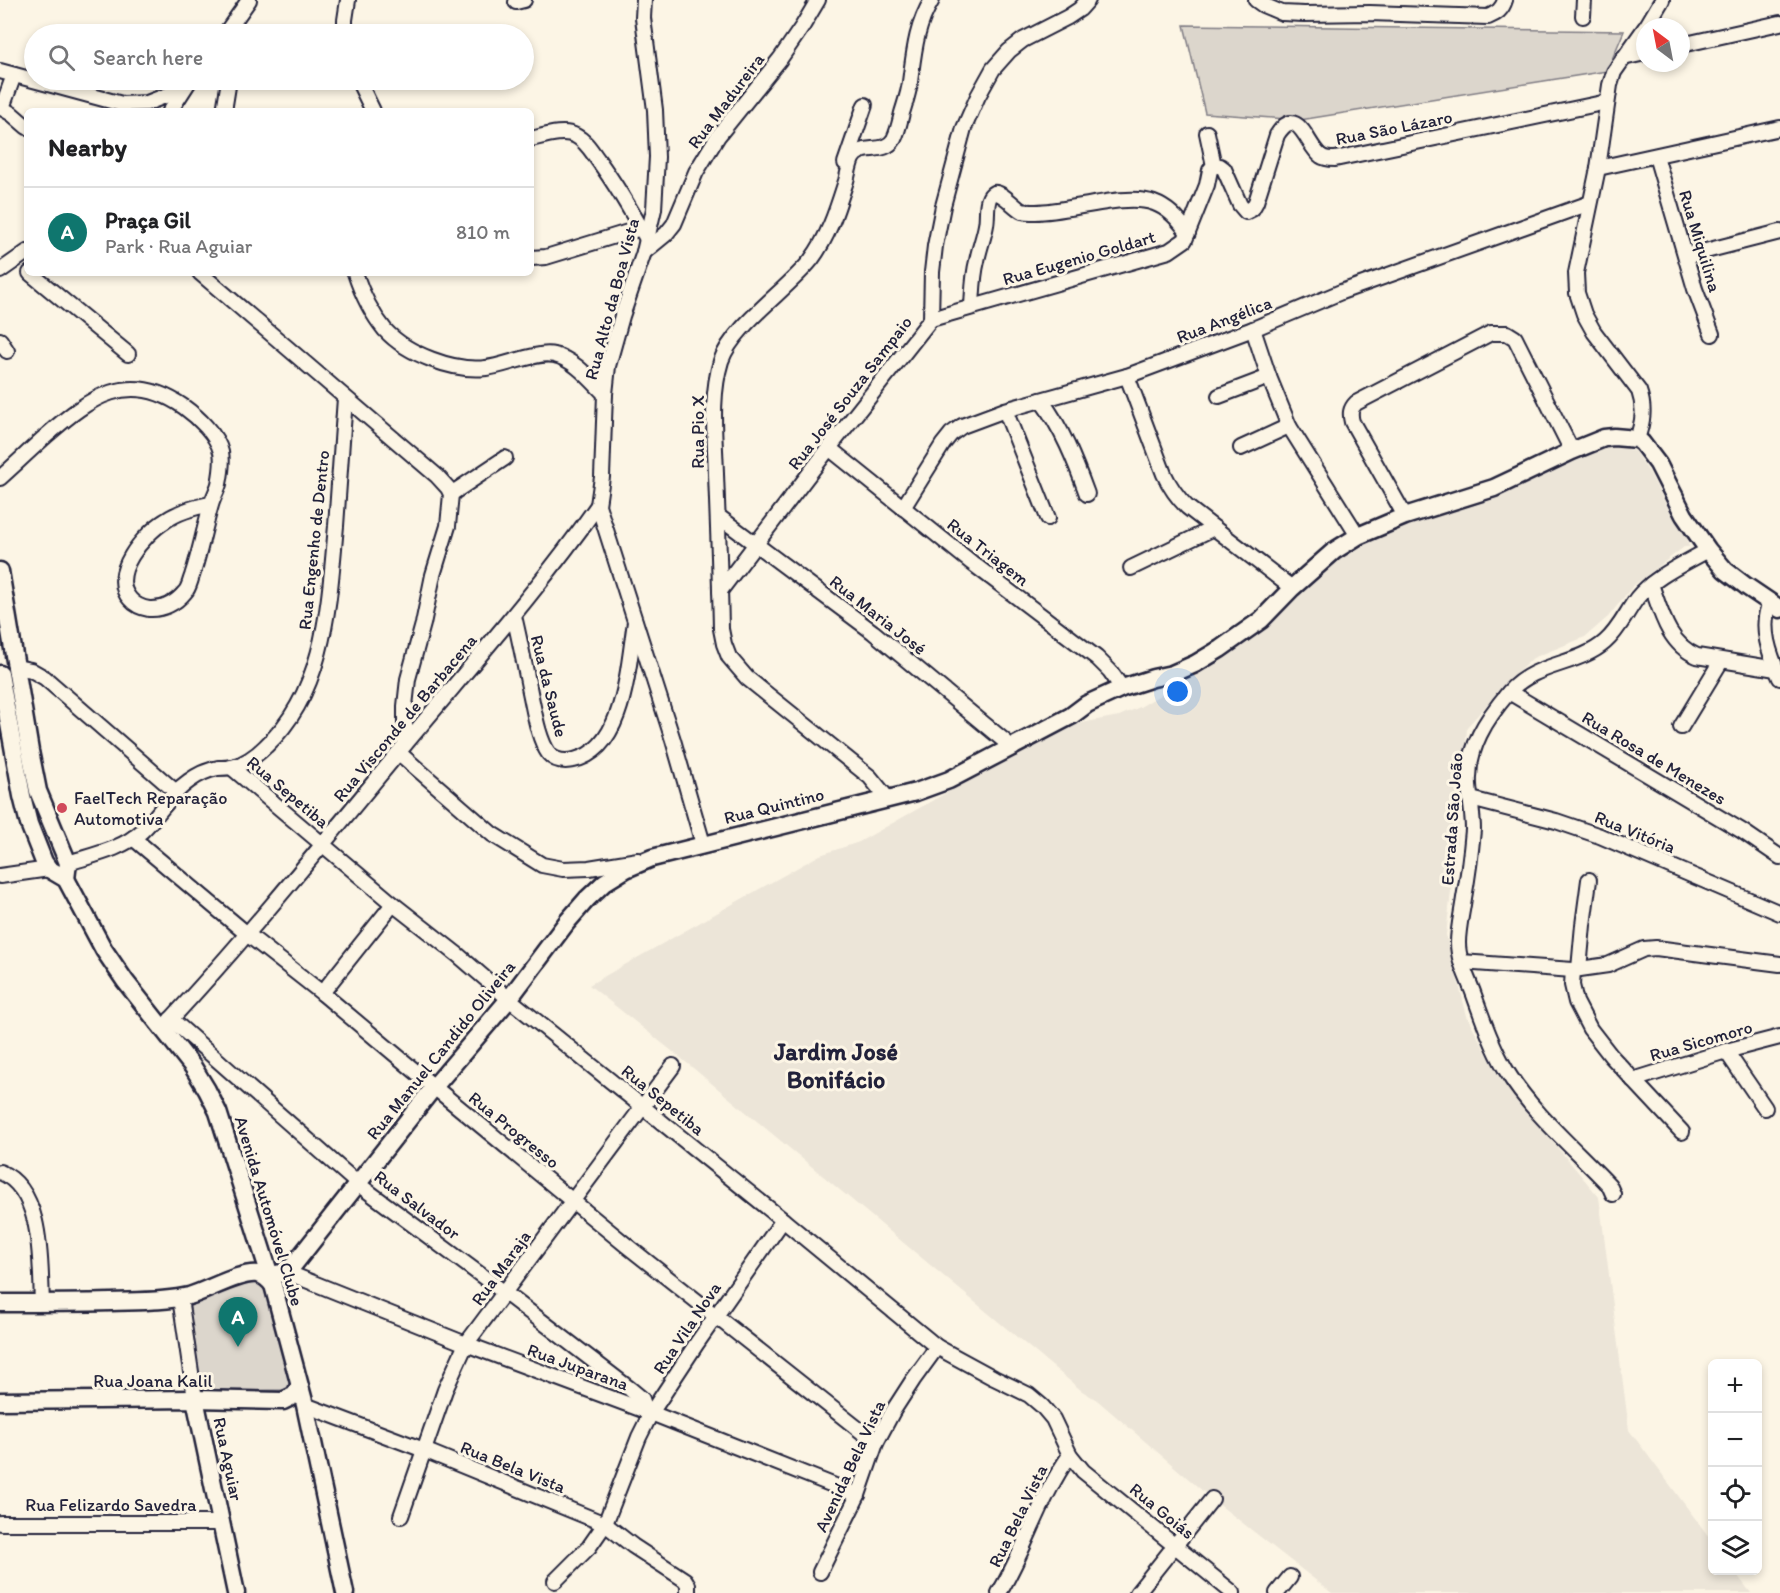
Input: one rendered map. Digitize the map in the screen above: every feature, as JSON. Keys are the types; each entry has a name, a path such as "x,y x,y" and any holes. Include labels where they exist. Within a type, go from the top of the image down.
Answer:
{"main road":[{"name":"Rua Quintino","path":"652,858 916,792 949,780 1013,748 1071,716 1087,704 1122,688 1172,674 1195,664 1242,635 1334,551 1358,536 1406,516 1494,488 1604,438 1614,436 1637,439"},
{"path":"1637,439 1658,464 1684,515 1708,550 1725,570 1775,606"},
{"name":"Avenida Automóvel Clube","path":"0,571 16,667 29,824 49,869"},
{"path":"0,660 16,667"},
{"name":"Avenida Automóvel Clube","path":"0,674 22,752 67,871 104,950 125,981 166,1024 207,1089 218,1112 260,1242 276,1277 345,1593"},
{"name":"Rua Manuel Candido Oliveira","path":"276,1277 292,1267 587,899 605,882 626,869 652,858"},
{"path":"49,869 67,871"},
{"path":"240,1276 250,1266 260,1242"},
{"path":"0,1303 153,1301 198,1294 240,1276 276,1277"},
{"name":"Rua Joana Kalil","path":"0,1401 283,1401 295,1395 299,1386"},
{"name":"Rua Aguiar","path":"195,1400 236,1593"}],"street":[{"path":"233,24 249,0"},
{"path":"345,24 348,0"},
{"name":"Rua Alto da Boa Vista","path":"644,0 643,18 654,100 657,157 654,209 608,366 602,477 598,505 636,620 703,844"},
{"name":"Rua Pio X","path":"888,799 870,777 747,678 729,657 721,628 714,405 722,360 731,343 810,261 829,229 852,158 863,150 888,146 895,138 910,85 913,50 919,27 932,0"},
{"name":"Rua José Souza Sampaio","path":"720,591 829,448 932,319 932,272 937,236 964,128 993,69 1009,51 1032,35 1068,17 1088,0"},
{"path":"1256,0 1282,13 1304,15 1369,7 1488,17 1503,8 1505,0"},
{"path":"1583,16 1584,0"},
{"path":"1652,18 1662,0"},
{"name":"Rua Madureira","path":"644,240 666,234 674,224 696,172 718,136 780,59 814,3"},
{"path":"1690,43 1780,23"},
{"path":"1636,41 1614,72 1607,102 1598,168 1576,273 1577,293 1584,314 1594,332 1639,391 1643,402 1643,414 1637,439"},
{"path":"1623,58 1636,55"},
{"path":"0,71 24,78"},
{"path":"14,75 1,107 24,125"},
{"path":"70,90 122,104 147,103 174,90"},
{"path":"172,108 182,90"},
{"path":"224,108 227,90"},
{"path":"363,90 372,108"},
{"name":"Rua São Lázaro","path":"1207,133 1214,166 1224,169 1240,205 1246,212 1252,209 1256,202 1277,135 1288,125 1295,124 1302,129 1320,156 1335,159 1607,102"},
{"path":"846,180 845,162 865,105"},
{"path":"1598,168 1780,128"},
{"path":"534,138 569,133 578,136 618,188 644,240 534,258"},
{"name":"Rua Miquilina","path":"1656,156 1702,309 1712,334"},
{"name":"Rua Eugenio Goldart","path":"932,319 1169,251 1185,240 1210,170 1214,166"},
{"name":"Rua Eugenio Goldart","path":"972,306 975,270 987,225 989,202 993,193 998,193 1022,211 1033,212 1132,199 1147,200 1157,203 1173,215 1188,233"},
{"name":"Rua Angélica","path":"903,508 951,434 962,426 1005,410 1127,376 1253,329 1341,292 1590,203"},
{"path":"1686,256 1780,232"},
{"path":"0,271 24,254"},
{"path":"15,260 24,268"},
{"path":"34,276 128,354"},
{"path":"203,276 436,476 451,494 448,526 433,575 408,679 402,749"},
{"path":"356,276 371,311 387,331 402,344 429,358 471,369 503,365 538,355 554,354 579,369 605,394"},
{"path":"1253,329 1289,426 1358,536"},
{"path":"1406,516 1352,422 1351,408 1356,403 1491,333 1508,333 1515,338 1572,451"},
{"path":"1127,376 1169,486 1187,507 1292,588"},
{"path":"1219,396 1269,377"},
{"path":"0,478 64,420 99,396 116,390 139,390 165,395 186,409 214,437 220,450 222,466 219,484 187,590 165,607 143,608 133,603 126,595 122,583 131,557 145,538 164,521 194,507 212,504"},
{"name":"Rua Engenho de Dentro","path":"67,871 133,838 193,777 217,768 231,767 254,757 278,735 298,706 312,674 322,638 329,594 345,398"},
{"path":"1041,400 1063,435 1087,494"},
{"path":"1005,410 1048,518"},
{"path":"1241,448 1289,426"},
{"name":"Rua Triagem","path":"829,448 972,563 1097,658 1122,688"},
{"path":"451,494 505,458"},
{"name":"Rua Visconde de Barbacena","path":"166,1024 247,934 514,616 598,505"},
{"name":"Rua Maria José","path":"718,516 873,632 1013,748"},
{"path":"1131,568 1214,528"},
{"name":"Estrada São João","path":"1613,1194 1609,1185 1522,1093 1506,1070 1491,1042 1461,963 1458,945 1473,830 1469,784 1472,752 1485,723 1518,683 1528,676 1586,654 1603,644 1616,632 1637,598 1651,584 1708,550"},
{"path":"1651,584 1665,621 1678,644 1687,652 1778,673 1766,629 1766,611 1775,606"},
{"name":"Rua da Saude","path":"514,616 543,744 550,755 559,761 568,762 592,753 604,741 614,724 626,679 636,620"},
{"path":"1681,728 1721,661"},
{"path":"16,667 31,670 45,678 176,792"},
{"name":"Rua Rosa de Menezes","path":"1509,692 1742,831 1780,857"},
{"name":"Rua Quintino","path":"402,749 492,834 542,865 563,869 589,868 652,858"},
{"name":"Rua Sepetiba","path":"231,767 393,904 937,1347 1029,1395 1053,1419 1070,1455"},
{"name":"Rua Vitória","path":"1471,799 1556,821 1600,836 1780,914"},
{"name":"Rua Progresso","path":"133,838 573,1201 876,1443"},
{"path":"0,876 49,869"},
{"path":"1589,880 1572,985 1581,1015 1611,1056 1682,1132"},
{"path":"322,993 393,904"},
{"path":"1461,963 1576,969 1608,965 1644,948 1656,948 1780,964"},
{"name":"Rua Salvador","path":"166,1024 358,1184 506,1293 630,1389 642,1399 648,1412"},
{"name":"Rua Sicomoro","path":"1633,1080 1725,1051 1780,1037"},
{"path":"1725,1051 1765,1108"},
{"name":"Rua Maraja","path":"401,1516 445,1390 466,1344 673,1066"},
{"path":"0,1172 11,1178 22,1192 35,1216 39,1243 42,1303"},
{"name":"Rua Vila Nova","path":"555,1581 589,1547 605,1524 648,1412 783,1220"},
{"name":"Rua Juparana","path":"276,1277 466,1344 648,1412 858,1495"},
{"name":"Rua Aguiar","path":"180,1298 195,1400"},
{"name":"Avenida Bela Vista","path":"820,1572 858,1495 876,1443 893,1411 937,1347"},
{"name":"Rua Bela Vista","path":"306,1413 322,1411 605,1524 633,1546 680,1576 688,1585 688,1593"},
{"name":"Rua Bela Vista","path":"999,1593 1023,1549 1053,1480 1070,1455"},
{"name":"Rua Goiás","path":"1070,1455 1083,1471 1233,1593"},
{"path":"1137,1593 1212,1499"},
{"name":"Rua Felizardo Savedra","path":"0,1523 222,1523"},
{"path":"1277,1593 1290,1577"}],"shaded area":[{"path":"1184,25 1624,31 1607,71 1300,120 1205,113"},
{"path":"1616,445 1634,451 1649,472 1671,514 1680,521 1689,547 1684,547 1633,586 1608,617 1585,637 1533,658 1509,680 1467,727 1446,935 1467,1016 1500,1079 1599,1197 1629,1430 1708,1536 1708,1575 1737,1575 1751,1593 1332,1593 1212,1499 1097,1400 1082,1391 687,1063 589,985 820,855 859,842 1065,726 1119,716 1140,707 1165,692 1182,676 1231,652 1256,636 1326,566 1365,541 1400,525 1477,505"},
{"path":"263,1271 294,1390 202,1391 184,1304"}],"place":[{"name":"FaelTech Reparação Automotiva","path":"62,808"},
{"name":"Praça Gil","path":"238,1347"}],"district":[{"name":"Jardim José Bonifácio","path":"836,1065"}]}
